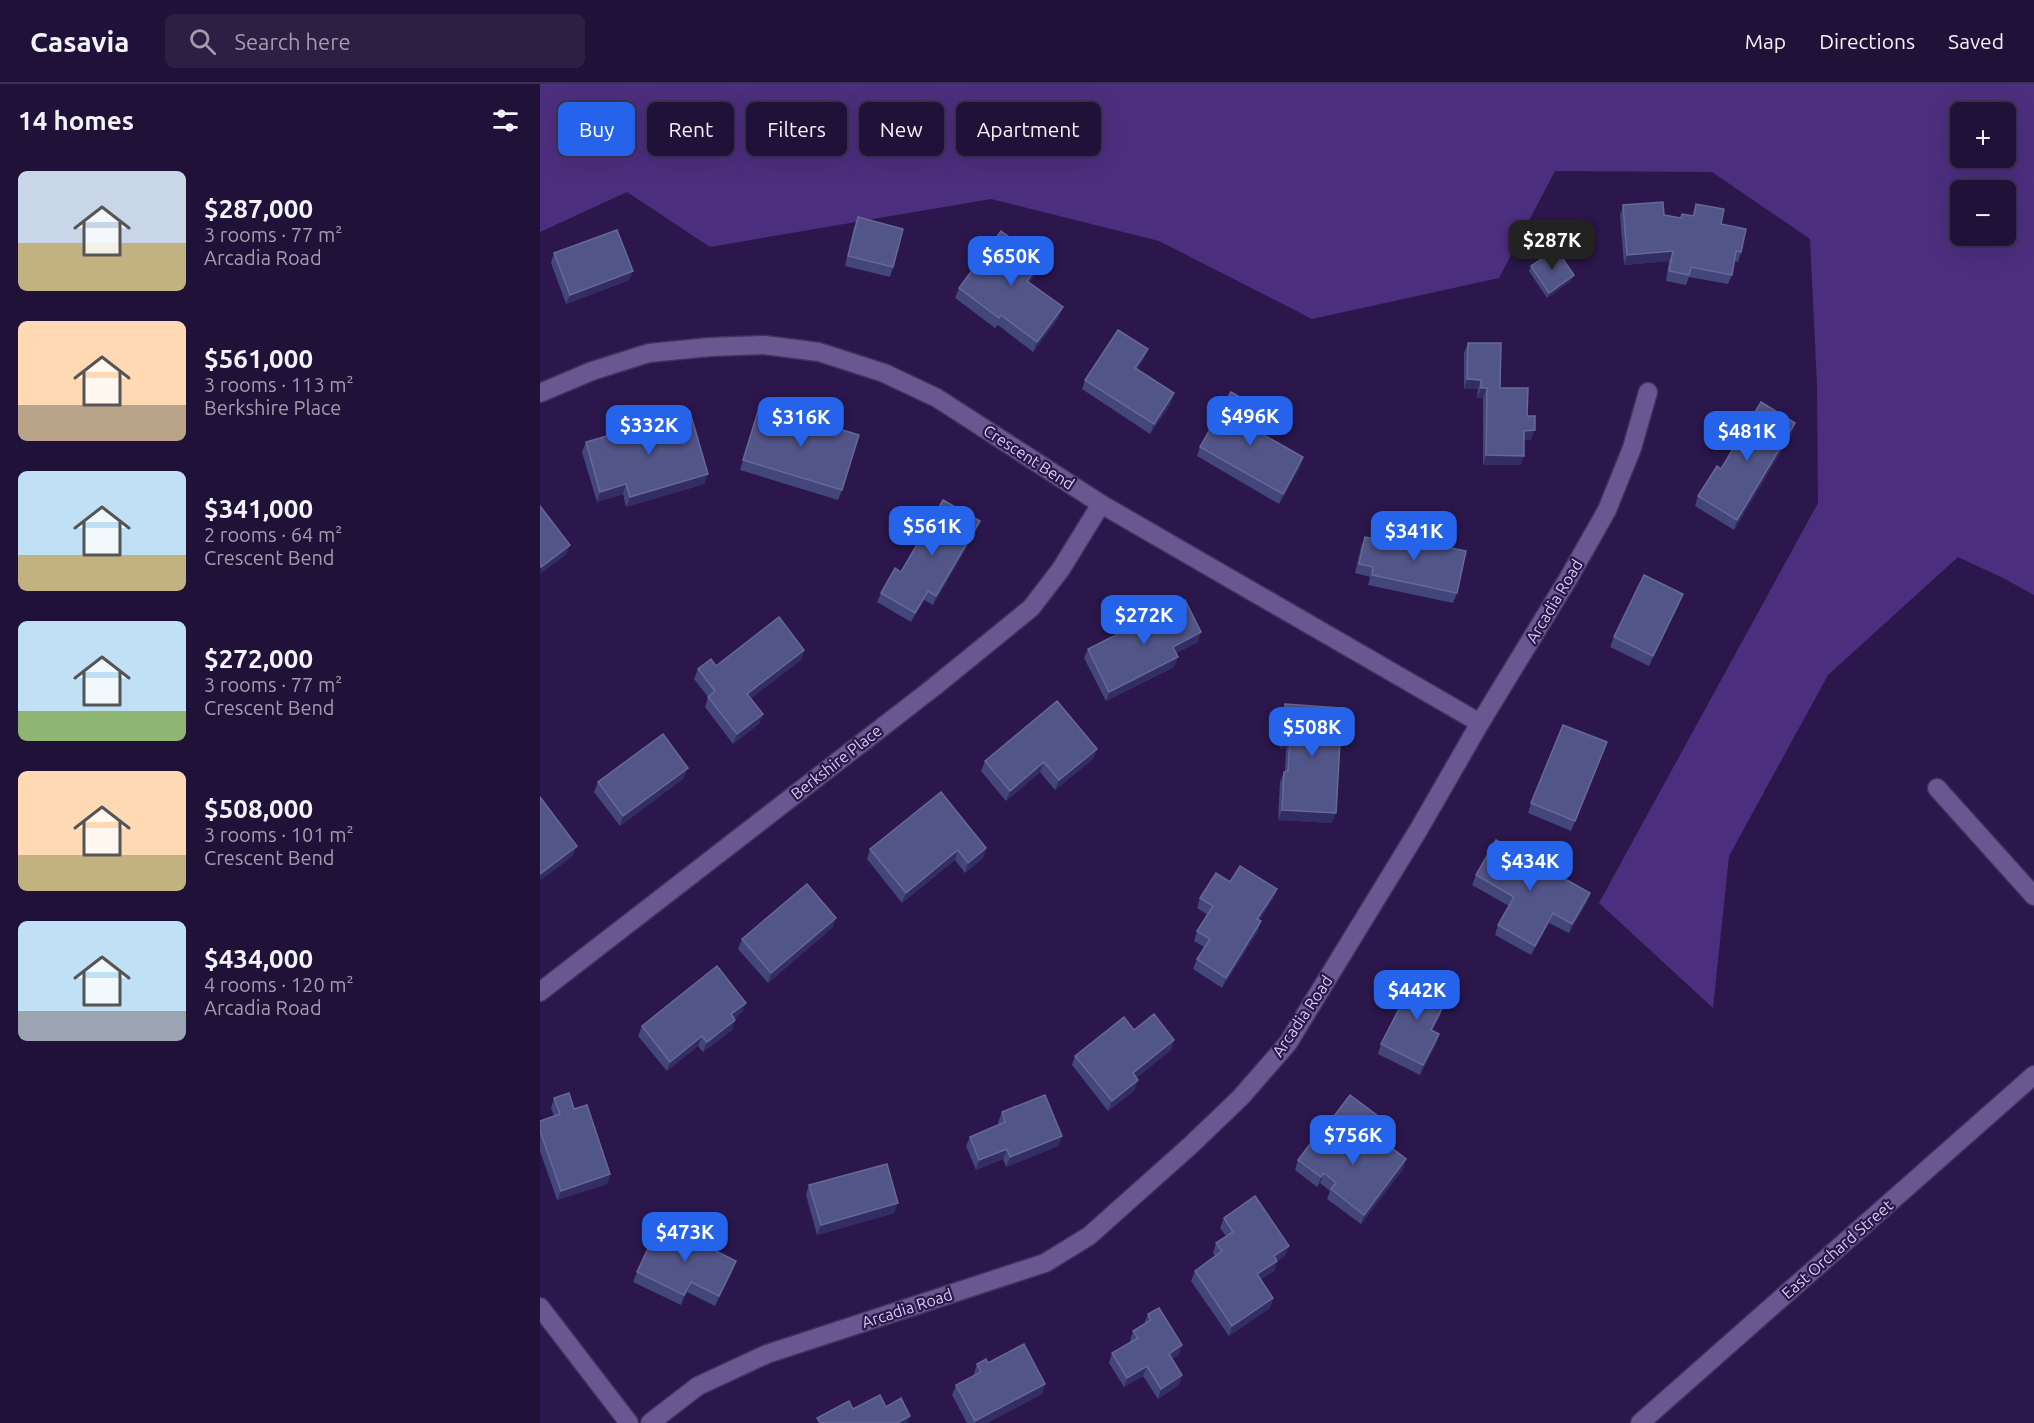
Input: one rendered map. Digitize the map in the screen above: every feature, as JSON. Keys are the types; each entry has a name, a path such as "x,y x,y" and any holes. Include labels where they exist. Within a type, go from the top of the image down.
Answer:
{"street":[{"name":"Crescent Bend","path":"540,393 592,371 649,354 710,347 764,345 819,352 884,373 937,398 1101,504 1480,723"},
{"name":"Arcadia Road","path":"650,1423 699,1386 767,1354 1045,1263 1089,1236 1241,1097 1288,1043 1568,579 1607,510 1632,448 1648,392"},
{"name":"Berkshire Place","path":"540,992 934,687 1031,608 1061,569 1101,504"},
{"path":"1937,788 2034,896"},
{"name":"East Orchard Street","path":"1640,1423 2034,1075"},
{"path":"540,1307 628,1423"}],"shaded area":[{"path":"540,84 2034,84 2034,595 1958,557 1828,675 1729,856 1713,1008 1599,903 1818,503 1817,385 1810,239 1712,172 1555,171 1499,278 1312,319 1159,241 991,199 710,247 627,192 540,232"}],"building":[{"path":"1663,202 1664,215 1681,218 1682,214 1694,216 1696,204 1724,209 1721,224 1746,229 1741,252 1736,251 1732,275 1691,267 1689,275 1669,271 1673,251 1627,255 1623,205"},
{"path":"858,217 903,229 893,267 848,256"},
{"path":"617,230 633,271 570,295 554,253"},
{"path":"1001,231 1042,261 1027,281 1063,307 1037,342 1001,315 999,318 959,288"},
{"path":"1556,249 1574,275 1549,293 1531,266"},
{"path":"1118,330 1148,349 1135,368 1174,393 1154,424 1085,380"},
{"path":"1468,343 1501,343 1500,388 1528,388 1527,416 1535,416 1535,430 1524,431 1524,456 1486,455 1487,388 1481,388 1481,380 1467,379"},
{"path":"1231,392 1252,404 1241,422 1303,457 1283,494 1200,447"},
{"path":"1761,402 1795,423 1737,520 1698,496 1717,466 1721,469"},
{"path":"760,405 859,435 842,490 743,460"},
{"path":"690,412 708,474 630,497 626,484 600,492 586,442"},
{"path":"943,500 980,521 936,596 928,591 915,613 881,593 895,568 901,572"},
{"path":"540,506 570,545 541,567 540,565"},
{"path":"1382,533 1466,551 1457,593 1372,575 1373,567 1359,564 1365,537 1381,540"},
{"path":"1644,575 1683,594 1653,656 1614,637"},
{"path":"1185,600 1201,632 1173,647 1178,657 1109,692 1088,649"},
{"path":"779,617 804,650 747,694 763,714 737,734 708,697 715,691 698,669 711,659 716,666"},
{"path":"1057,701 1097,749 1059,780 1044,762 1010,791 985,761"},
{"path":"1285,704 1342,708 1336,813 1282,810 1284,772 1288,771 1290,739 1283,739"},
{"path":"1563,725 1607,742 1575,821 1531,803"},
{"path":"663,734 688,768 623,816 598,782"},
{"path":"941,792 986,848 968,863 958,850 906,893 870,849"},
{"path":"540,797 577,846 540,874"},
{"path":"1496,840 1590,893 1572,924 1553,913 1535,946 1498,925 1514,897 1476,875"},
{"path":"1240,866 1277,889 1257,919 1261,921 1226,978 1197,959 1210,939 1197,931 1213,906 1200,898 1216,873 1230,882"},
{"path":"807,884 836,918 771,973 742,939"},
{"path":"717,966 746,1003 731,1014 735,1020 707,1042 702,1036 670,1062 642,1026"},
{"path":"1416,976 1450,993 1431,1030 1439,1034 1423,1065 1381,1044"},
{"path":"1154,1014 1174,1040 1133,1073 1138,1080 1112,1101 1075,1056 1124,1017 1134,1030"},
{"path":"569,1093 574,1109 587,1105 610,1174 561,1191 540,1131 540,1121 560,1114 554,1098"},
{"path":"1045,1095 1062,1136 1010,1157 1007,1149 979,1160 970,1137 1005,1122 1002,1112"},
{"path":"1350,1095 1378,1116 1359,1141 1331,1120"},
{"path":"1325,1124 1348,1142 1346,1146 1355,1153 1371,1132 1406,1159 1364,1215 1331,1189 1336,1183 1324,1173 1321,1177 1298,1160"},
{"path":"887,1164 898,1203 821,1225 809,1185"},
{"path":"1255,1196 1289,1246 1274,1256 1277,1261 1257,1274 1273,1298 1232,1326 1195,1271 1222,1251 1216,1243 1233,1232 1224,1218"},
{"path":"660,1223 736,1261 719,1296 691,1282 684,1295 637,1272"},
{"path":"1159,1308 1182,1345 1169,1354 1182,1375 1161,1389 1147,1366 1127,1378 1112,1353 1138,1338 1133,1331 1151,1320 1148,1314"},
{"path":"1024,1344 1045,1384 975,1421 956,1385 981,1372 977,1364 986,1359 988,1363"},
{"path":"880,1395 886,1407 901,1398 910,1416 897,1423 820,1423 817,1418 849,1401 853,1409"}]}
